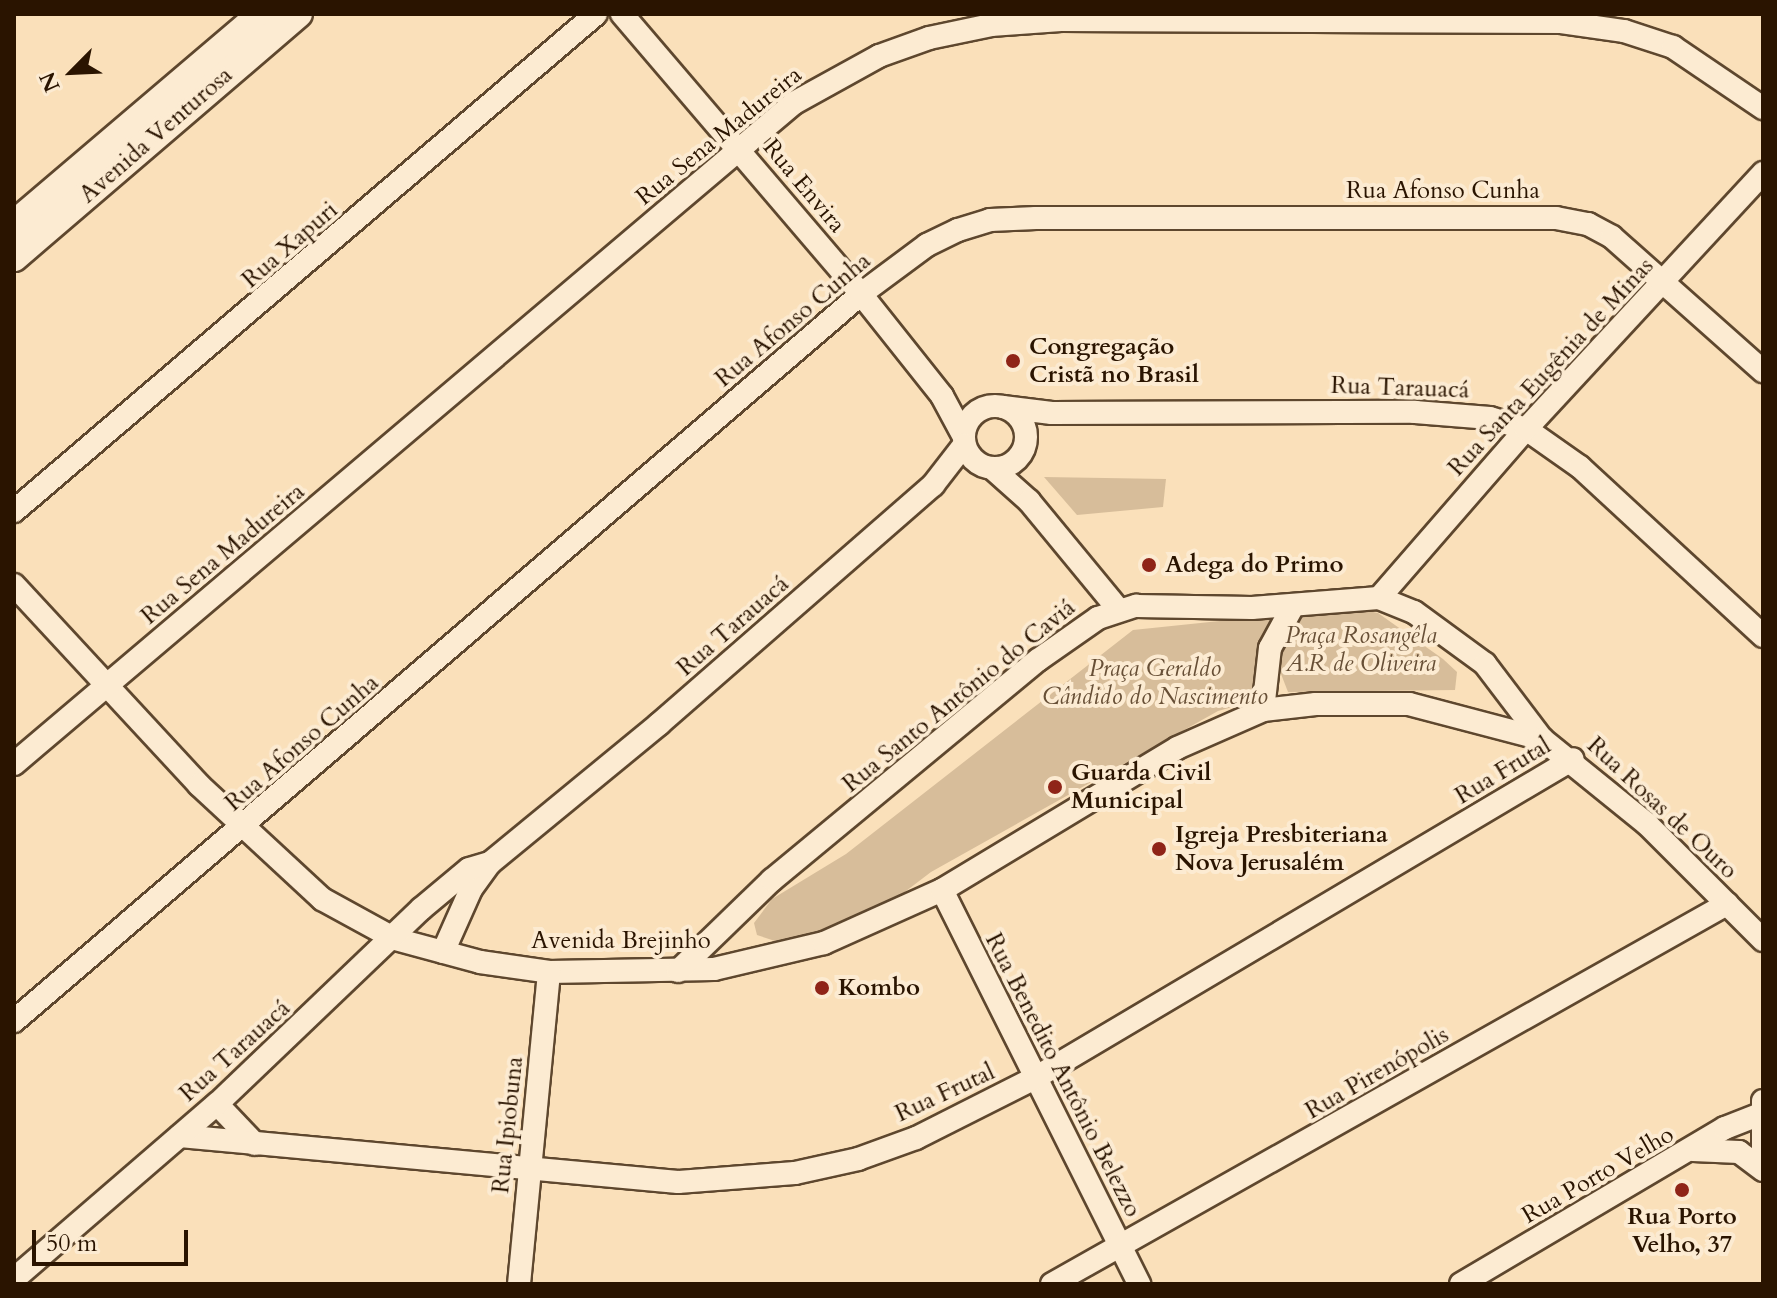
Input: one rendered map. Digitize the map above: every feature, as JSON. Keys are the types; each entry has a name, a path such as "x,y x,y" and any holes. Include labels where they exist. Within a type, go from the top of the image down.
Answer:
{"street":[{"name":"Avenida Venturosa","path":"14,225 262,14"},
{"name":"Avenida Venturosa","path":"14,257 298,14"},
{"name":"Rua Xapuri","path":"14,511 596,14"},
{"name":"Rua Envira","path":"622,14 861,294 942,396 964,440"},
{"name":"Rua Sena Madureira","path":"14,764 739,150 832,77 879,56 929,38 991,25 1061,20 1561,22 1624,31 1673,47 1763,108"},
{"name":"Rua Santa Eugênia de Minas","path":"1379,598 1526,429 1763,173"},
{"name":"Rua Afonso Cunha","path":"14,1021 861,294 927,245 958,230 990,220 1036,218 1556,218 1588,224 1612,237 1666,281 1763,371"},
{"name":"Rua Envira","path":"942,396 977,411"},
{"name":"Rua Tarauacá","path":"1003,407 1052,413 1415,412 1490,418 1526,429 1580,467 1763,636"},
{"path":"1026,433 1018,416 1003,407 977,411 964,440 988,467 1029,501 1118,609"},
{"path":"1029,501 1014,461 1026,433 1052,413"},
{"name":"Rua Tarauacá","path":"443,952 471,889 490,863 659,724 933,485 964,440"},
{"path":"988,467 1014,461"},
{"name":"Rua Tarauacá","path":"933,485 988,467"},
{"name":"Avenida Brejinho","path":"14,585 105,687 242,828 322,899 395,939 443,952 549,972 678,971 752,961 824,943 942,890 1177,748 1263,710 1316,704 1409,704 1542,739"},
{"name":"Rua Santo Antônio do Caviá","path":"678,971 772,880 1078,630 1118,609 1293,606 1379,598"},
{"name":"Rua Rosas de Ouro","path":"1379,598 1414,612 1485,664 1542,739 1573,759 1763,940"},
{"path":"1263,710 1270,648 1293,606"},
{"name":"Rua Frutal","path":"180,1136 529,1172 678,1182 795,1173 916,1138 1035,1078 1573,759"},
{"name":"Rua Tarauacá","path":"27,1277 469,869 490,863"},
{"name":"Rua Benedito Antônio Belezzo","path":"942,890 1139,1284"},
{"name":"Rua Pirenópolis","path":"1052,1284 1121,1248 1727,904"},
{"name":"Rua Ipiobuna","path":"519,1284 549,972"},
{"path":"217,1104 255,1144"},
{"path":"1762,1108 1763,1155"},
{"name":"Rua Porto Velho","path":"1461,1284 1762,1108"},
{"path":"1692,1150 1739,1152 1763,1170"}],"green space":[{"path":"1044,477 1166,479 1163,507 1077,515"},
{"name":"Praça Rosangêla A.R de Oliveira","path":"1363,610 1378,613 1443,659 1457,672 1455,690 1288,692 1281,674 1280,650 1297,617"},
{"name":"Praça Geraldo Cândido do Nascimento","path":"1258,617 1279,618 1265,698 1218,711 931,872 885,907 798,939 775,941 757,935 754,923 772,899 846,854 1133,630"}],"place":[{"name":"Congregação Cristã no Brasil","path":"1013,361"},
{"name":"Adega do Primo","path":"1149,565"},
{"name":"Guarda Civil Municipal","path":"1055,787"},
{"name":"Igreja Presbiteriana Nova Jerusalém","path":"1159,849"},
{"name":"Kombo","path":"822,988"},
{"name":"Rua Porto Velho, 37","path":"1682,1190"}]}
